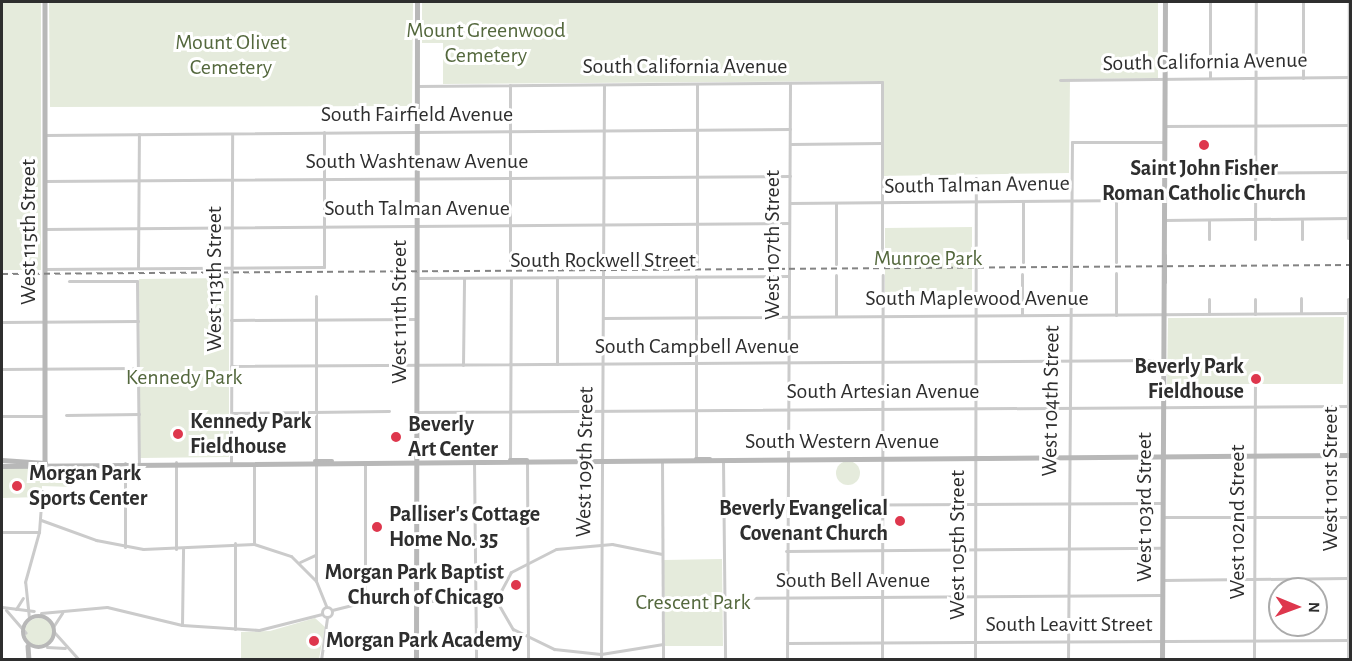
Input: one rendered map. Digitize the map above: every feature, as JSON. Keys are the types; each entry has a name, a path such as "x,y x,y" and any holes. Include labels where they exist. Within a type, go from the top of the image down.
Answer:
{"main road":[{"name":"West 115th Street","path":"45,2 45,463"},
{"name":"West 111th Street","path":"416,660 417,2"},
{"name":"West 103rd Street","path":"1162,660 1161,456 1165,2"},
{"name":"South Western Avenue","path":"2,460 45,463 125,463 1348,455"},
{"name":"South Western Avenue","path":"2,466 45,463"},
{"path":"38,612 53,630 47,647 29,660 26,633 28,618 38,612"},
{"path":"28,646 40,650"}],"street":[{"path":"1210,2 1210,78"},
{"path":"1256,2 1256,239"},
{"path":"1303,2 1303,78"},
{"path":"1348,238 1349,2"},
{"name":"South California Avenue","path":"1060,80 1350,77"},
{"name":"South California Avenue","path":"417,86 882,82 882,143"},
{"name":"West 107th Street","path":"787,660 786,505 789,459 790,83"},
{"path":"697,84 697,223"},
{"path":"510,85 510,266"},
{"name":"West 109th Street","path":"602,660 600,543 603,411 604,85"},
{"path":"1164,126 1349,125"},
{"name":"South Fairfield Avenue","path":"45,135 790,129"},
{"path":"45,269 324,267 324,132"},
{"name":"West 113th Street","path":"231,462 232,133"},
{"path":"138,268 139,134"},
{"name":"West 104th Street","path":"1068,660 1069,201 1072,142 1164,142"},
{"path":"790,144 882,143 882,264"},
{"path":"1164,173 1349,172"},
{"name":"South Washtenaw Avenue","path":"45,181 790,176"},
{"name":"West 105th Street","path":"975,660 976,178"},
{"path":"1116,200 1116,262"},
{"name":"South Talman Avenue","path":"790,203 1164,200"},
{"path":"1023,201 1023,262"},
{"path":"836,202 836,264"},
{"path":"1164,220 1349,218"},
{"path":"1209,219 1209,239"},
{"path":"1302,219 1302,239"},
{"name":"South Rockwell Street","path":"603,265 697,265 697,223"},
{"name":"South Talman Avenue","path":"45,228 789,223"},
{"path":"1116,273 1116,315"},
{"path":"1022,274 1023,315"},
{"path":"836,275 836,316"},
{"path":"882,660 883,275"},
{"path":"696,276 696,459"},
{"name":"South Rockwell Street","path":"417,278 789,276"},
{"path":"557,277 557,364"},
{"path":"463,365 464,278"},
{"path":"510,460 511,278"},
{"path":"69,281 137,281 139,462"},
{"path":"316,296 316,581"},
{"path":"1301,298 1301,313"},
{"path":"1209,299 1209,314"},
{"path":"1255,299 1255,314"},
{"name":"West 101st Street","path":"1348,299 1348,660"},
{"name":"South Maplewood Avenue","path":"603,318 1349,313"},
{"path":"231,320 417,319"},
{"path":"2,322 138,321"},
{"name":"South Campbell Avenue","path":"231,366 1162,360"},
{"path":"2,369 139,368"},
{"name":"West 102nd Street","path":"1254,660 1255,385"},
{"name":"South Artesian Avenue","path":"416,412 1349,406"},
{"path":"231,413 390,411"},
{"path":"66,415 139,414"},
{"path":"2,416 45,416"},
{"path":"662,459 663,660"},
{"path":"723,459 725,660"},
{"path":"474,460 476,660"},
{"path":"527,460 528,660"},
{"path":"365,461 365,602"},
{"path":"176,462 176,549"},
{"path":"254,462 254,544"},
{"path":"125,463 125,546"},
{"path":"16,609 24,597 39,532 42,491"},
{"path":"786,505 1161,503"},
{"path":"1161,517 1347,517"},
{"path":"41,520 125,546 176,549 235,543 254,544 299,562 316,581 326,606 332,610"},
{"path":"2,532 39,532"},
{"path":"235,543 235,629"},
{"path":"662,554 600,543 528,559 505,578 496,600 503,619 528,640 567,652 601,654 663,644"},
{"path":"182,625 183,548"},
{"path":"786,551 1161,548"},
{"path":"299,562 316,553"},
{"path":"1161,580 1347,578"},
{"name":"South Bell Avenue","path":"724,598 1161,594"},
{"path":"24,597 29,609 28,618"},
{"path":"321,660 327,618 332,610 365,602 496,600"},
{"path":"3,608 63,612 107,607 182,625 235,629 279,628 322,614 326,606"},
{"path":"3,608 26,633"},
{"path":"63,612 53,630 67,649 79,660"},
{"path":"322,614 327,618"},
{"name":"South Leavitt Street","path":"787,643 1349,640"},
{"path":"47,647 67,649"}],"green space":[{"path":"2,2 41,2 41,270 2,270"},
{"name":"Mount Olivet Cemetery","path":"49,2 413,2 412,106 50,107"},
{"name":"Mount Greenwood Cemetery","path":"422,2 1158,2 1158,78 1070,79 1069,173 883,176 882,81 443,84 443,43 422,43"},
{"name":"Munroe Park","path":"972,227 972,290 885,292 885,228"},
{"name":"Kennedy Park","path":"229,278 229,457 140,458 139,279"},
{"path":"1344,317 1343,384 1167,384 1168,318"},
{"path":"848,461 857,464 860,473 857,482 848,485 839,482 836,473 839,464"},
{"path":"2,468 71,468 72,487 42,486 42,497 2,498"},
{"name":"Crescent Park","path":"722,559 723,646 665,646 664,560"},
{"path":"39,618 49,622 53,632 49,642 39,646 29,642 25,632 29,622"},
{"path":"315,618 325,627 319,659 241,660 241,632 270,631"}],"railway":[{"path":"2,274 1350,265"}],"place":[{"name":"Saint John Fisher Roman Catholic Church","path":"1204,145"},
{"name":"Beverly Park Fieldhouse","path":"1256,379"},
{"name":"Kennedy Park Fieldhouse","path":"178,434"},
{"name":"Beverly Art Center","path":"396,437"},
{"name":"Morgan Park Sports Center","path":"17,486"},
{"name":"Beverly Evangelical Covenant Church","path":"900,521"},
{"name":"Palliser's Cottage Home No. 35","path":"377,527"},
{"name":"Morgan Park Baptist Church of Chicago","path":"516,585"},
{"name":"Morgan Park Academy","path":"314,641"}]}
